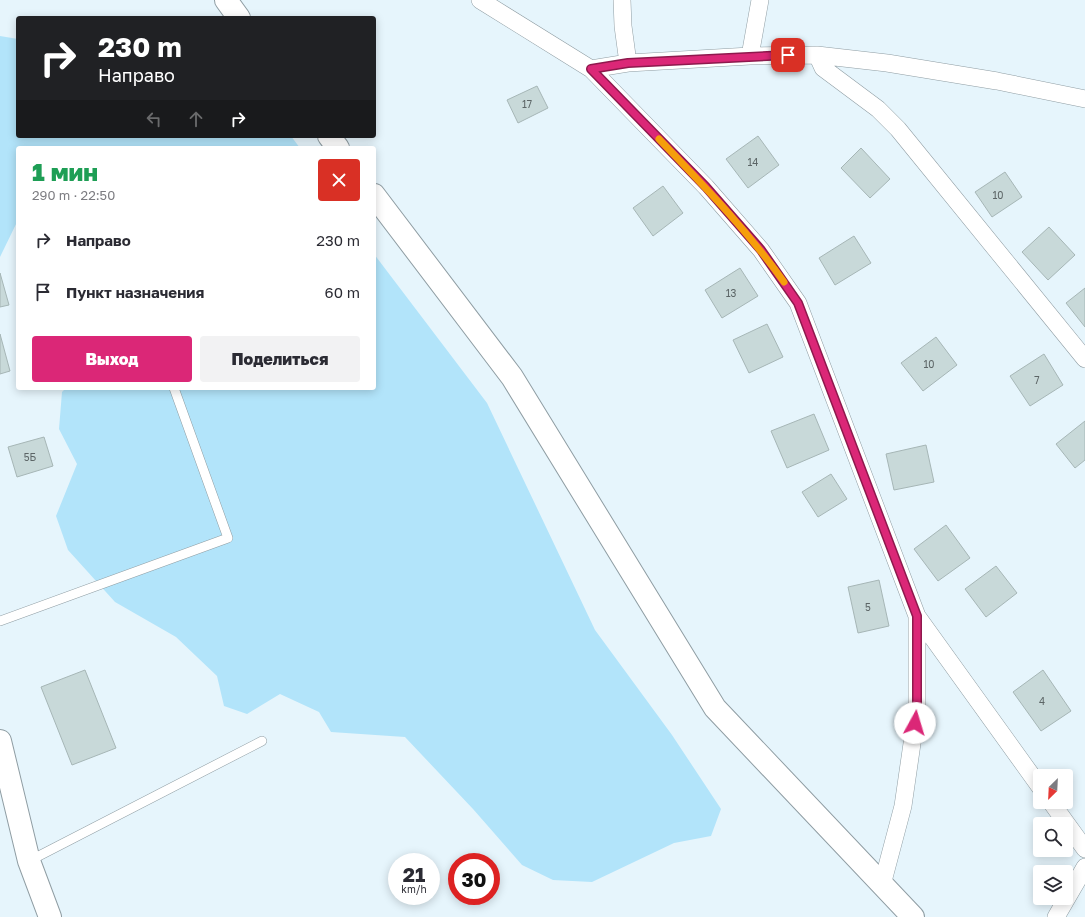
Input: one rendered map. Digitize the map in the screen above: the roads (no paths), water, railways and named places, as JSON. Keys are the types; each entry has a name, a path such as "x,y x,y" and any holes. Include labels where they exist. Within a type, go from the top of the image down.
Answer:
{"street":[{"path":"226,0 238,16"},
{"path":"480,0 591,69 711,193 761,250 798,303 917,616 1033,777"},
{"path":"622,0 623,26 628,63"},
{"path":"750,56 760,0"},
{"path":"591,69 628,63 750,56 817,55 989,79 1085,99"},
{"path":"817,55 822,68 878,109 898,129 1085,359"},
{"path":"376,198 512,377 715,708 913,917"},
{"path":"882,885 903,806 917,709 917,616"},
{"path":"0,741 29,861 50,917"},
{"path":"1056,809 1085,849"},
{"path":"1056,917 1085,866"}],"lane":[{"path":"0,621 228,538 175,390"},
{"path":"29,861 262,741"}]}
